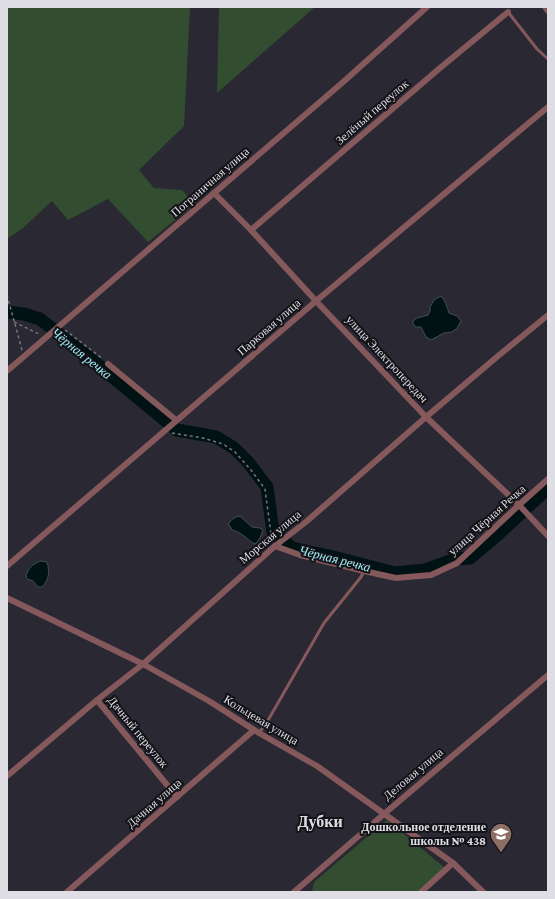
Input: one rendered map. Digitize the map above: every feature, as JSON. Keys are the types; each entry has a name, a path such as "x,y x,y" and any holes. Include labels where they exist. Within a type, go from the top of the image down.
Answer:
{"street":[{"name":"Пограничная улица","path":"7,372 342,83 427,7"},
{"path":"545,7 548,10"},
{"name":"Зелёный переулок","path":"251,230 440,68 508,12"},
{"name":"Парковая улица","path":"7,566 316,301 548,107"},
{"name":"улица Электропередач","path":"214,192 426,417 519,505 548,536"},
{"name":"Морская улица","path":"9,774 97,700 143,664 276,545 548,315"},
{"path":"108,364 176,421"},
{"name":"улица Чёрная Речка","path":"276,545 300,555 396,578 431,575 457,564 548,479"},
{"name":"Кольцевая улица","path":"7,598 143,664 209,701 317,766 454,863 483,892"},
{"name":"Деловая улица","path":"294,892 548,675"},
{"name":"Дачный переулок","path":"97,700 177,798"},
{"name":"Дачная улица","path":"67,892 257,731"},
{"path":"7,766 9,774"},
{"path":"421,892 454,863"}],"lane":[{"path":"508,12 537,49 548,59"},
{"path":"257,731 267,722 324,623 364,571"}],"path":[{"path":"7,295 24,358"},
{"path":"14,322 46,338"},
{"path":"59,327 108,364"},
{"path":"52,333 101,371"},
{"path":"165,430 223,444 235,452 265,489 271,534 276,545"}],"green space":[{"path":"7,7 190,7 184,126 139,170 154,188 182,190 195,204 148,242 108,199 68,220 52,201 23,228 7,239"},
{"path":"219,7 315,7 217,93"},
{"path":"387,820 445,868 416,892 312,892 314,882"}],"shaded area":[{"path":"441,296 449,313 457,316 461,321 457,328 452,332 444,333 431,340 426,337 421,327 416,327 413,324 413,321 417,318 428,315 434,300"},
{"path":"240,516 252,527 263,530 260,538 255,544 239,532 232,530 228,525 230,521"},
{"path":"40,561 47,562 49,572 42,587 38,587 33,581 27,579 26,575 32,566"}],"waterway":[{"name":"Чёрная речка","path":"7,312 24,314 40,319 177,430 216,437 234,448 248,462 267,487 273,532 292,548 395,573 425,570 456,559 470,558 548,488"}],"place":[{"name":"Дошкольное отделение школы № 438","path":"501,854"}],"district":[{"name":"Дубки","path":"320,821"}]}
